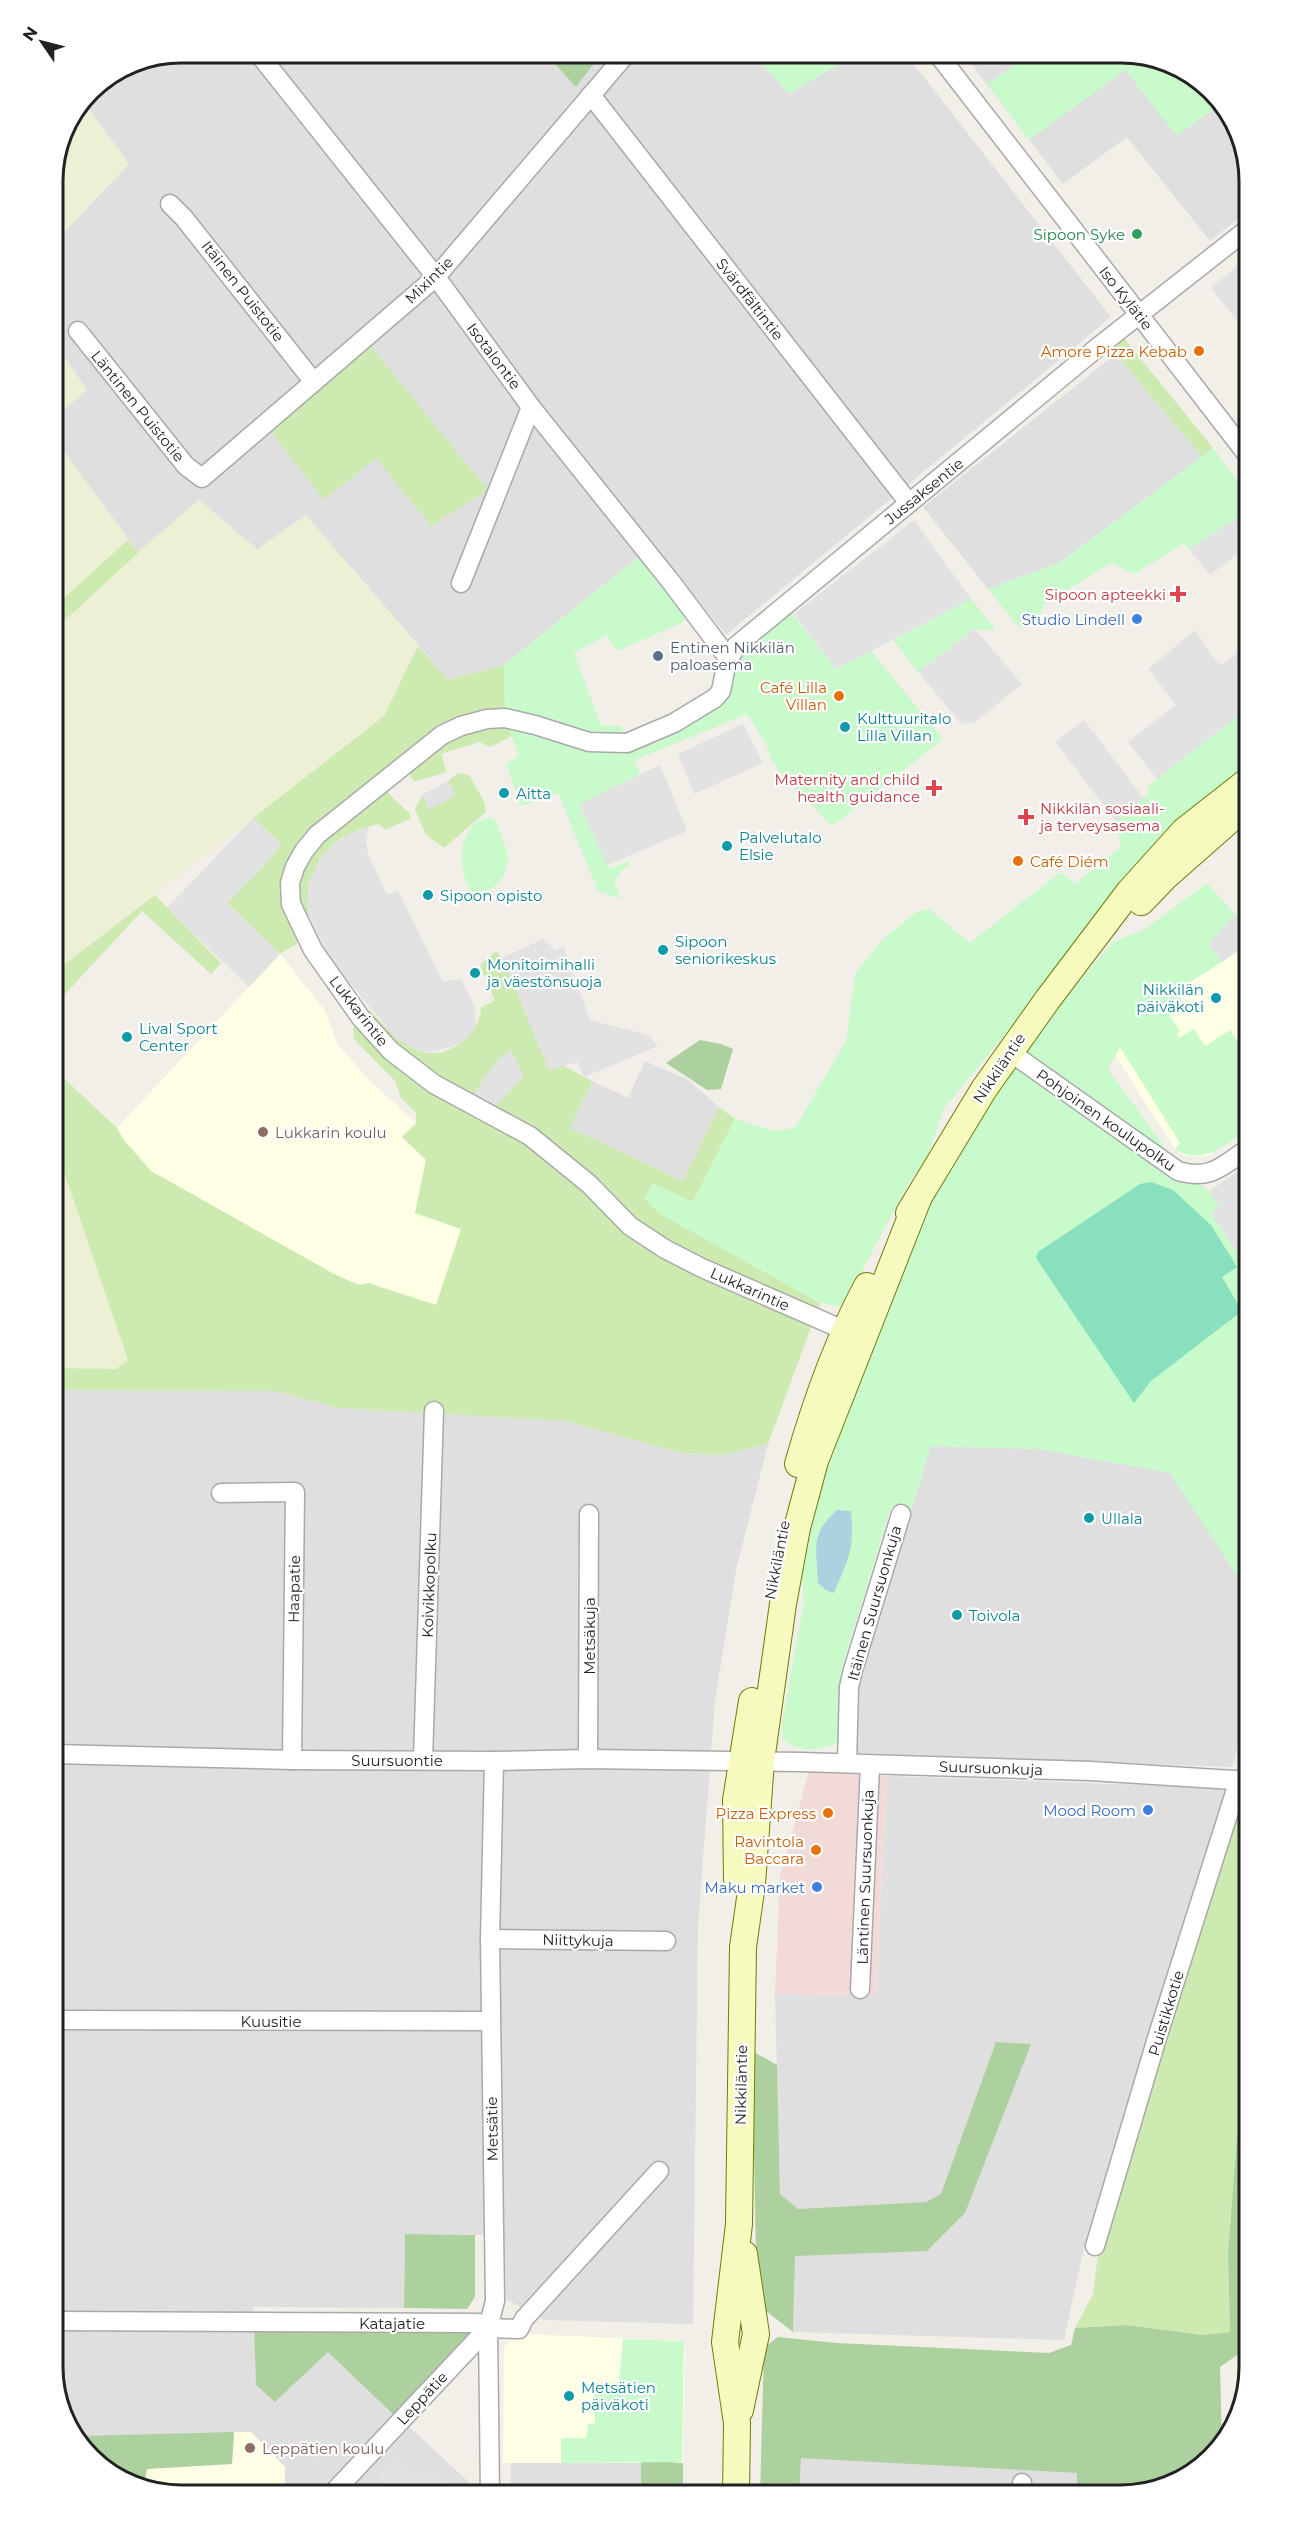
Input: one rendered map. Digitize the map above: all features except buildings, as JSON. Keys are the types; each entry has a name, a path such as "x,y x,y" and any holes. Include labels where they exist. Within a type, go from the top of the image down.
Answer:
{"street":[{"name":"Isotalontie","path":"267,63 436,277 531,407 671,582 729,659"},
{"name":"Mixintie","path":"202,478 436,277 618,63"},
{"name":"Iso Kylätie","path":"945,63 1239,443"},
{"name":"Svärdfältintie","path":"591,95 909,503"},
{"name":"Itäinen Puistotie","path":"170,204 184,218 313,381"},
{"name":"Jussaksentie","path":"607,744 639,740 715,699 721,691 729,659 736,646 1138,314 1239,236"},
{"name":"Läntinen Puistotie","path":"78,331 186,465 202,478"},
{"path":"461,583 531,407"},
{"name":"Lukkarintie","path":"607,744 589,742 505,718 488,719 461,726 442,735 310,843 295,867 290,883 291,904 297,919 313,950 361,1018 391,1051 416,1071 434,1084 530,1136 589,1184 630,1226 664,1249 854,1334"},
{"name":"Nikkiläntie","path":"736,2485 737,2423 725,2342 739,2224 743,1947 752,1884 751,1761 797,1528 815,1461 854,1334 881,1298 918,1199 984,1089 1129,892 1184,831 1239,788"},
{"name":"Nikkiläntie","path":"1091,945 1132,911 1166,877 1239,812"},
{"name":"Pohjoinen koulupolku","path":"1010,1052 1178,1171 1195,1176 1207,1174 1239,1155"},
{"name":"Koivikkopolku","path":"423,1760 434,1410"},
{"name":"Haapatie","path":"221,1493 295,1492 292,1760"},
{"name":"Metsäkuja","path":"588,1759 589,1514"},
{"name":"Itäinen Suursuonkuja","path":"847,1764 849,1687 901,1514"},
{"name":"Suursuontie","path":"63,1754 292,1760 751,1761"},
{"name":"Metsätie","path":"490,2485 488,2328 495,2301 490,2021 494,1761"},
{"name":"Suursuonkuja","path":"751,1761 1091,1771 1239,1781"},
{"name":"Läntinen Suursuonkuja","path":"860,1989 870,1765"},
{"name":"Puistikkotie","path":"1095,2246 1157,2038 1239,1796"},
{"name":"Niittykuja","path":"490,1939 666,1941"},
{"name":"Kuusitie","path":"63,2020 490,2021"},
{"name":"Katajatie","path":"63,2321 479,2323 488,2328 519,2329 524,2319 659,2171"},
{"name":"Leppätie","path":"340,2485 488,2328"}],"shaded area":[{"path":"173,63 762,63 789,94 840,63 913,63 1111,317 726,635 653,545 504,665 448,680 352,568 257,550 199,501 138,553 63,451 63,410 87,390 63,355 63,233 129,164 88,108 109,87 129,75 150,67"},
{"path":"971,63 1129,63 1159,69 1180,79 1205,97 1215,109 1233,143 1239,173 1239,218 1210,241 1127,137 1063,184"},
{"path":"88,108 129,164 63,233 63,173 67,150 79,122"},
{"path":"1239,264 1239,323 1211,288"},
{"path":"1116,354 1202,457 1059,563 988,589 923,507"},
{"path":"63,355 87,390 63,410"},
{"path":"63,451 138,552 199,500 257,549 306,515 418,646 384,716 63,965"},
{"path":"1239,516 1239,553 1210,575 1189,549"},
{"path":"914,520 971,599 836,669 794,614"},
{"path":"975,629 1022,684 975,722 962,724 918,672"},
{"path":"1195,630 1216,661 1222,665 1239,652 1239,715 1157,779 1128,742 1176,705 1148,669"},
{"path":"1084,720 1144,799 1116,821 1055,742"},
{"path":"743,724 763,763 694,794 678,754"},
{"path":"660,765 687,831 607,865 579,804"},
{"path":"448,781 455,796 429,809 422,795"},
{"path":"253,818 281,844 266,864 227,903 280,954 249,987 167,908"},
{"path":"369,827 366,840 368,854 387,895 398,890 443,982 461,979 475,1007 475,1028 465,1040 451,1047 429,1052 422,1051 395,1037 344,976 324,948 308,913 309,881 320,858 347,835"},
{"path":"1235,914 1239,915 1239,1135 1206,1156 1185,1156 1175,1149 1115,1055 1119,1047 1185,1006 1176,991"},
{"path":"1235,914 1239,915 1239,955 1237,952 1222,962 1209,944"},
{"path":"543,939 556,950 564,947 590,1020 648,1035 658,1046 584,1077 578,1062 549,1070 502,958"},
{"name":"Lukkarin koulu","path":"280,954 326,1012 337,1044 370,1081 416,1123 426,1160 415,1213 462,1229 436,1305 368,1283 359,1285 334,1274 151,1171 123,1139 117,1128"},
{"path":"511,1050 524,1077 494,1108 473,1095 495,1062"},
{"path":"645,1061 688,1080 719,1107 683,1181 570,1128 592,1081 628,1098"},
{"path":"63,1171 128,1360 120,1369 63,1368"},
{"path":"1239,1171 1239,1255 1211,1213 1219,1207 1209,1191"},
{"path":"63,1390 275,1391 339,1408 565,1421 682,1453 723,1455 768,1444 736,1570 715,1701 698,1927 693,2324 544,2320 506,2299 504,2235 405,2234 404,2308 253,2307 256,2385 275,2402 328,2352 472,2485 284,2485 285,2467 251,2432 85,2436 69,2405 64,2380"},
{"path":"931,1446 1039,1449 1171,1473 1239,1578 1239,1741 1232,1767 857,1753 858,1679"},
{"path":"809,1771 887,1776 876,1995 775,1994 780,1876"},
{"path":"887,1776 1227,1788 1087,2235 1064,2340 793,2332 796,2209 780,2194 775,1994 876,1995"},
{"path":"522,2334 685,2341 683,2463 503,2463 504,2347 514,2337"},
{"path":"63,2341 65,2341 64,2386"},
{"name":"Leppätien koulu","path":"234,2432 251,2432 285,2467 284,2485 173,2485 145,2479 146,2469 232,2464"},
{"path":"395,2455 425,2480 435,2469 448,2481 445,2485 388,2485 376,2475"},
{"path":"801,2457 1077,2473 1077,2485 800,2485"},
{"path":"641,2460 641,2485 511,2485 511,2462"}],"green space":[{"path":"554,63 594,63 576,87"},
{"path":"762,63 840,63 789,94"},
{"path":"1017,63 1129,63 1159,69 1180,79 1205,97 1214,108 1177,136 1125,70 1029,140 987,84"},
{"path":"364,338 488,490 431,526 376,458 324,500 265,424"},
{"path":"1124,338 1213,448 1202,457 1116,354 1114,349"},
{"path":"1213,448 1239,483 1239,516 1189,549 1183,544 1134,574 1111,563 1044,604 1041,613 1020,629 988,589 1059,563"},
{"path":"128,540 138,553 63,622 63,599"},
{"path":"642,554 691,608 682,623 617,651 607,635 574,653 601,725 621,726 627,743 715,698 729,659 785,605 836,669 871,651 943,739 832,826 786,780 770,758 767,746 747,714 635,760 640,774 580,804 609,869 629,861 631,865 624,868 614,882 621,899 598,891 558,793 521,806 506,764 519,756 505,718 504,665"},
{"path":"971,599 995,628 988,631 974,629 918,672 893,640"},
{"path":"418,646 448,680 504,665 505,718 512,736 490,747 479,742 441,754 447,772 414,782 405,765 382,783 390,795 410,814 410,819 385,830 379,824 356,831 346,835 330,847 319,865 311,888 308,901 310,917 297,919 306,938 280,954 227,903 266,864 281,844 253,818 384,716"},
{"path":"1239,715 1239,784 1026,1009 944,1108 927,1158 907,1186 843,1307 820,1303 659,1213 644,1198 653,1184 693,1202 735,1119 774,1131 795,1128 846,1041 855,974 881,941 916,912 929,909 970,943 1061,872 1075,884 1121,847 1116,821 1150,792 1147,787"},
{"path":"458,773 469,775 484,801 486,812 444,848 426,835 415,810 422,795 429,809 455,795 448,781"},
{"path":"491,818 497,822 509,858 503,877 495,886 476,897 469,888 465,876 462,851 470,829 479,821"},
{"path":"1207,883 1235,914 1209,944 1222,962 1176,991 1185,1006 1149,1029 1170,1016 1180,1031 1177,1034 1179,1038 1194,1029 1205,1046 1230,1030 1239,1043 1239,1136 1204,1155 1194,1156 1175,1149 1180,1143 1120,1047 1108,1069 1184,1174 1209,1191 1220,1207 1211,1213 1239,1255 1239,1579 1170,1473 1039,1449 931,1446 910,1512 891,1507 842,1667 838,1743 809,1750 790,1744 782,1739 782,1724 804,1601 800,1557 828,1460 915,1227 979,1116 1045,1022 1113,942 1145,929"},
{"path":"155,895 221,963 211,974 142,911 63,996 63,965"},
{"path":"496,951 502,958 551,1059 592,1081 570,1128 683,1181 719,1107 735,1119 693,1202 653,1184 645,1198 659,1213 820,1303 768,1444 723,1455 682,1453 565,1421 339,1408 275,1391 63,1390 63,1368 116,1369 128,1360 63,1171 63,1077 117,1128 123,1139 151,1171 334,1274 359,1285 368,1283 436,1305 461,1229 415,1213 426,1160 402,1137 416,1123 416,1113 401,1098 395,1081 354,1039 353,1030 355,1024 370,1010 389,1030 412,1047 425,1052 438,1053 451,1049 473,1029 480,1017 481,1007 495,1001 480,965"},
{"path":"700,1040 733,1049 721,1089 707,1090 666,1063"},
{"path":"1151,1182 1173,1190 1211,1225 1237,1267 1222,1277 1239,1306 1239,1313 1151,1381 1134,1403 1036,1258 1038,1252 1140,1184"},
{"path":"1239,1809 1239,2128 1228,2253 1230,2332 1203,2335 1127,2325 1075,2328 1093,2294 1097,2262"},
{"path":"996,2042 1031,2044 965,2213 927,2251 795,2256 793,2332 757,2304 752,2051 777,2065 780,2194 798,2209 926,2202 941,2194"},
{"path":"1239,2128 1239,2354 1220,2367 1222,2428 1205,2451 1193,2461 1166,2476 1144,2483 1077,2485 1077,2473 801,2458 800,2485 760,2485 764,2348 778,2337 837,2343 1049,2353 1071,2345 1075,2328 1127,2325 1203,2335 1230,2332 1228,2253"},
{"path":"405,2234 475,2235 475,2297 467,2309 404,2308"},
{"path":"471,2326 471,2335 396,2417 328,2352 275,2402 256,2385 254,2329"},
{"path":"623,2339 684,2341 682,2462 561,2463 561,2438 586,2438 588,2424 595,2424 594,2383 619,2382"},
{"path":"234,2432 232,2464 147,2469 145,2480 109,2461 97,2451 85,2436"},
{"path":"641,2460 683,2463 683,2485 641,2485"}],"water":[{"path":"837,1510 851,1511 852,1535 847,1562 834,1593 818,1583 816,1552 818,1535 822,1527"}],"place":[{"name":"Sipoon Syke","path":"1137,234"},
{"name":"Amore Pizza Kebab","path":"1199,351"},
{"name":"Sipoon apteekki","path":"1178,594"},
{"name":"Studio Lindell","path":"1137,619"},
{"name":"Entinen Nikkilän paloasema","path":"658,656"},
{"name":"Café Lilla Villan","path":"839,696"},
{"name":"Kulttuuritalo Lilla Villan","path":"845,727"},
{"name":"Maternity and child health guidance","path":"934,788"},
{"name":"Aitta","path":"504,793"},
{"name":"Nikkilän sosiaali- ja terveysasema","path":"1026,817"},
{"name":"Palvelutalo Elsie","path":"727,846"},
{"name":"Café Diém","path":"1018,861"},
{"name":"Sipoon opisto","path":"428,895"},
{"name":"Sipoon seniorikeskus","path":"663,950"},
{"name":"Monitoimihalli ja väestönsuoja","path":"475,973"},
{"name":"Nikkilän päiväkoti","path":"1216,998"},
{"name":"Lival Sport Center","path":"127,1037"},
{"name":"Lukkarin koulu","path":"263,1132"},
{"name":"Ullala","path":"1089,1518"},
{"name":"Toivola","path":"957,1615"},
{"name":"Mood Room","path":"1148,1810"},
{"name":"Pizza Express","path":"828,1813"},
{"name":"Ravintola Baccara","path":"816,1850"},
{"name":"Maku market","path":"817,1887"},
{"name":"Metsätien päiväkoti","path":"569,2396"},
{"name":"Leppätien koulu","path":"250,2448"}]}
